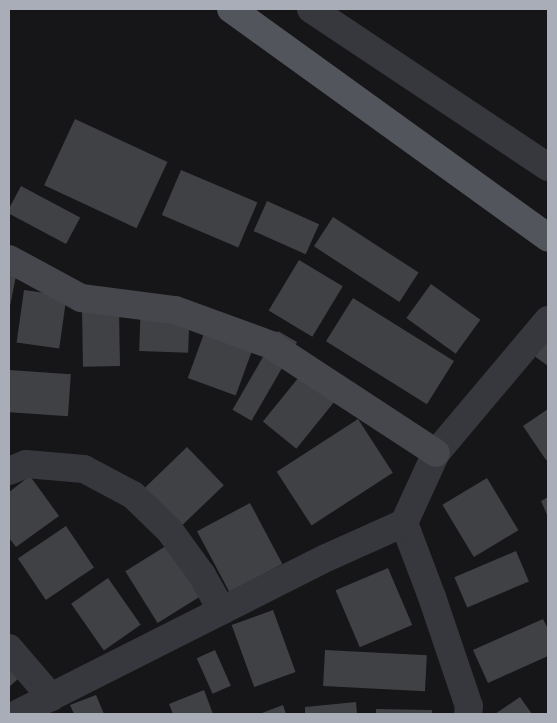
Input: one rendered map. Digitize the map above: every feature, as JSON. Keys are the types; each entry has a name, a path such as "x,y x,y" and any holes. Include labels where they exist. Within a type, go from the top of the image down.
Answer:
{"main road":[{"path":"231,9 548,238"}],"street":[{"path":"311,9 548,167"},
{"path":"9,259 81,298 175,310 271,345 436,453"},
{"path":"17,714 222,611 404,523 436,453 548,320"},
{"path":"9,471 26,464 84,468 133,495 170,531 202,575 222,611"},
{"path":"404,523 432,598 468,706 468,714"},
{"path":"9,648 51,698"}],"building":[{"path":"75,119 167,162 137,228 44,185"},
{"path":"181,170 257,202 238,248 162,215"},
{"path":"21,186 80,217 66,244 9,214 9,209"},
{"path":"267,201 319,224 306,254 254,231"},
{"path":"333,217 419,273 399,302 314,246"},
{"path":"299,260 343,286 312,337 269,311"},
{"path":"9,264 18,266 10,306 9,306"},
{"path":"431,284 480,320 456,354 406,318"},
{"path":"24,290 67,296 59,348 17,342"},
{"path":"353,298 454,361 427,404 326,341"},
{"path":"141,299 190,301 188,353 139,351"},
{"path":"119,309 120,366 83,367 82,310"},
{"path":"210,317 258,334 236,396 188,378"},
{"path":"278,331 297,342 252,421 232,410"},
{"path":"548,333 548,366 533,355"},
{"path":"312,361 345,388 296,449 263,422"},
{"path":"9,370 71,374 68,416 9,412"},
{"path":"548,409 548,459 546,460 523,426"},
{"path":"358,419 393,473 312,526 277,472"},
{"path":"187,447 224,485 181,526 145,488"},
{"path":"30,476 59,516 16,547 9,538 9,492"},
{"path":"487,478 518,530 474,557 442,505"},
{"path":"548,497 548,517 541,501"},
{"path":"250,503 282,564 229,592 197,531"},
{"path":"66,526 94,567 46,600 18,558"},
{"path":"177,539 209,591 158,623 125,571"},
{"path":"516,551 529,581 467,608 454,577"},
{"path":"388,568 412,625 360,647 336,590"},
{"path":"108,578 141,625 104,651 71,604"},
{"path":"273,610 296,672 254,687 232,625"},
{"path":"543,619 548,629 548,656 488,683 473,650"},
{"path":"9,650 27,671 9,687"},
{"path":"215,650 231,686 213,694 197,658"},
{"path":"325,650 427,655 425,691 323,686"},
{"path":"204,690 213,714 173,714 169,704"},
{"path":"96,695 104,714 74,714 70,705"},
{"path":"520,697 532,714 495,714"},
{"path":"356,702 357,714 305,714 305,707"},
{"path":"283,705 286,714 262,714 262,713"},
{"path":"376,709 432,710 432,714 376,714"}]}
